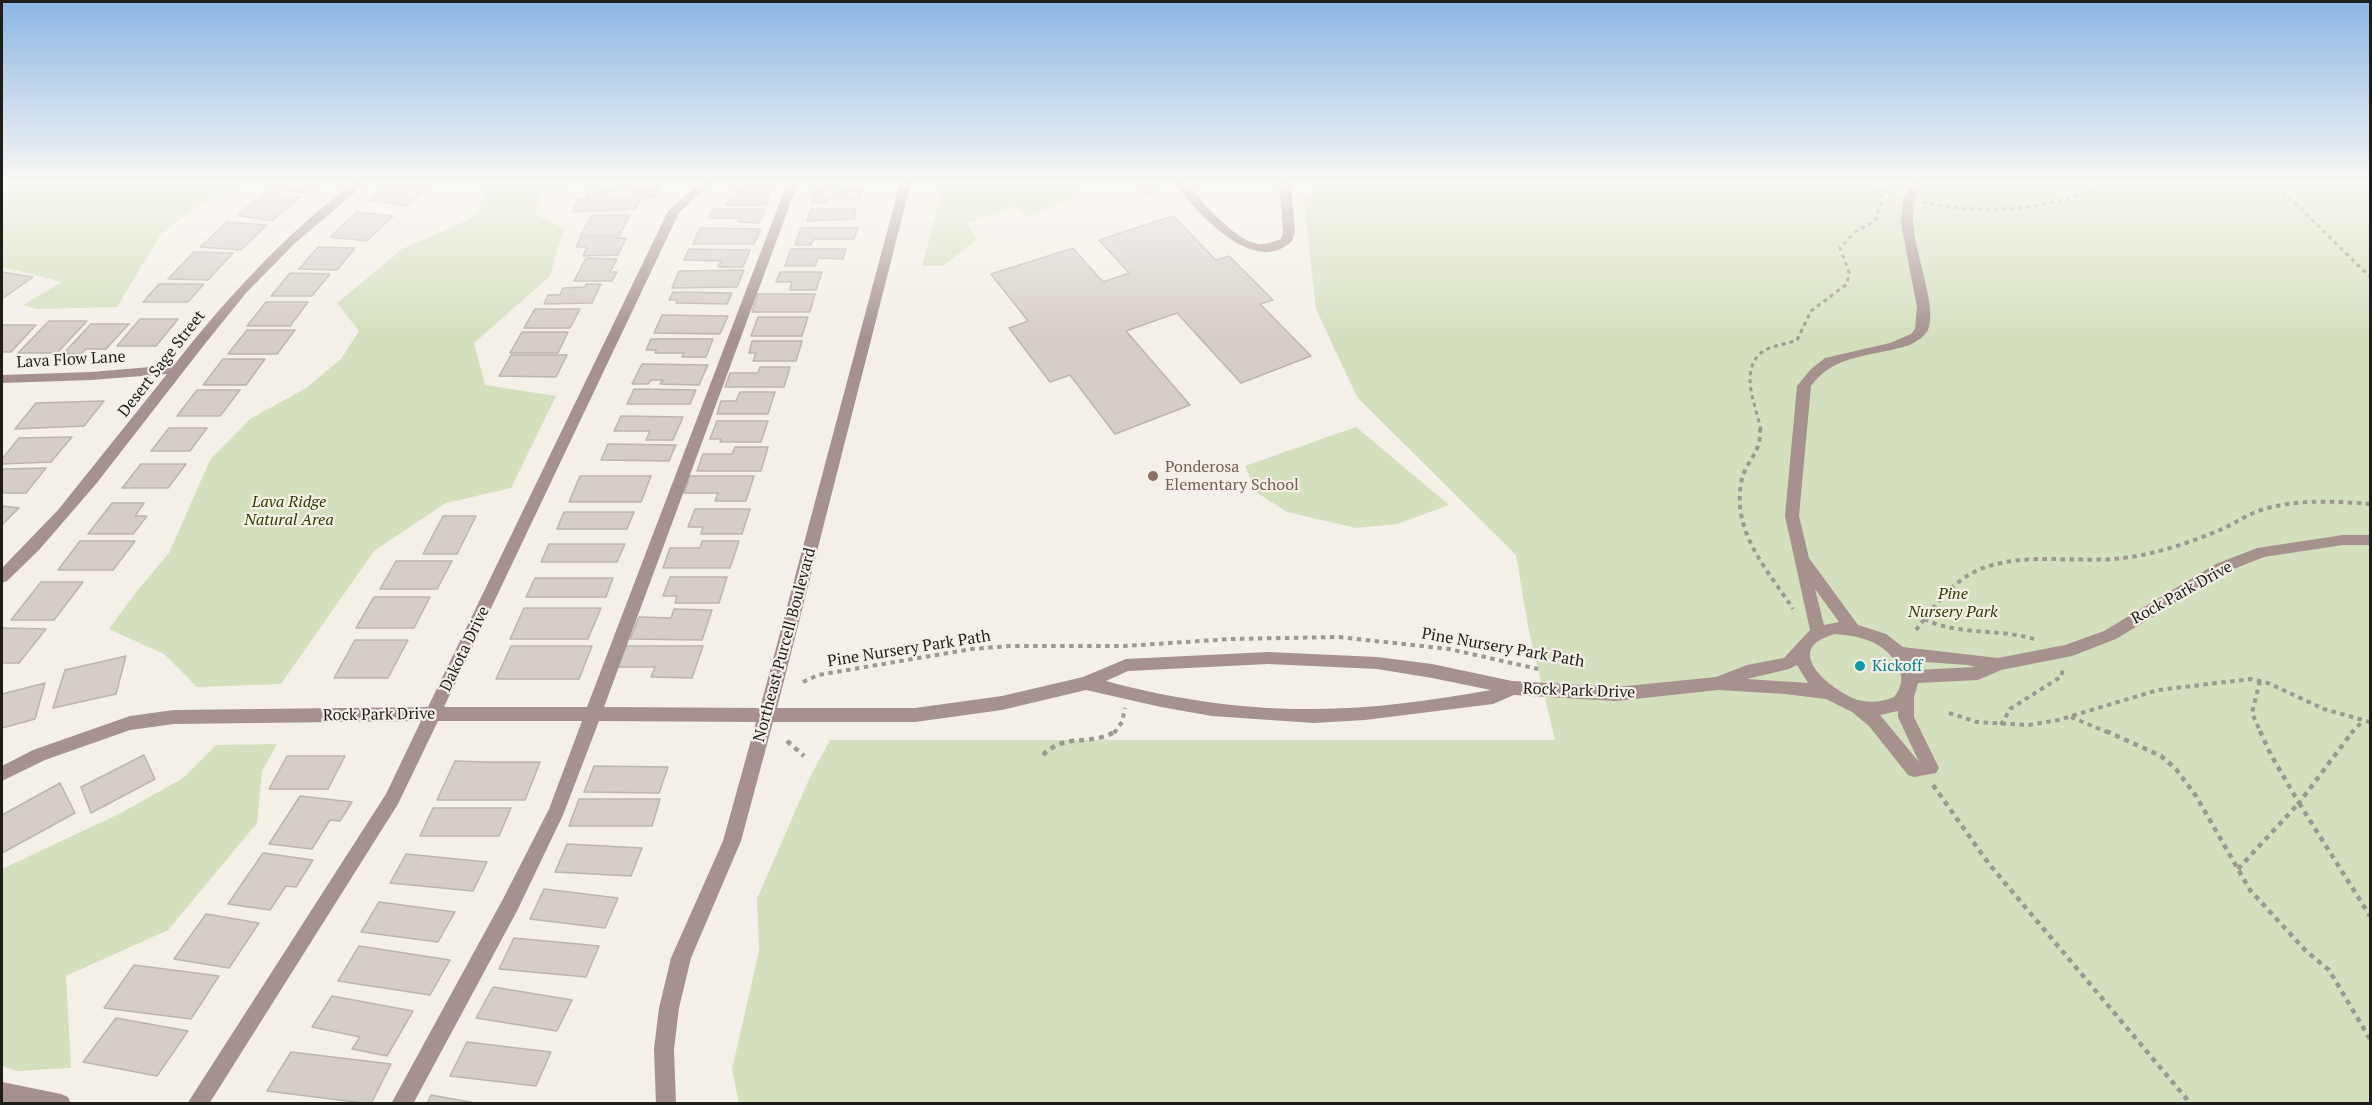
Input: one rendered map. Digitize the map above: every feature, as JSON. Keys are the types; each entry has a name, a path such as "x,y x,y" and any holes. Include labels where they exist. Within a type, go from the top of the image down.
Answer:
{"street":[{"name":"Desert Sage Street","path":"2,577 68,512 227,307 299,235"},
{"name":"Dakota Drive","path":"197,1104 392,800 663,235"},
{"path":"401,1104 510,905 557,810 774,235"},
{"name":"Northeast Purcell Boulevard","path":"666,1104 664,1048 669,1008 681,958 732,841 893,235"},
{"path":"1231,235 1238,242 1256,248 1275,247 1286,241 1288,235"},
{"path":"1818,631 1809,600 1802,559 1793,537 1792,516 1804,386 1816,369 1832,360 1905,342 1920,332 1924,319 1909,235"},
{"name":"Lava Flow Lane","path":"2,379 91,376 179,369"},
{"name":"Rock Park Drive","path":"1911,677 1978,673 1998,664 2066,651 2110,635 2221,568 2262,552 2343,540 2370,540"},
{"path":"1802,559 1853,630"},
{"path":"1856,707 1886,708 1898,704 1911,688 1911,677 1899,653 1872,634 1833,628 1818,631 1807,640 1803,649 1803,661 1808,672 1827,693 1856,707 1875,721 1914,770 1930,768 1906,717 1906,697"},
{"name":"Rock Park Drive","path":"1717,684 1747,672 1789,663 1803,649"},
{"name":"Rock Park Drive","path":"1899,653 1998,664"},
{"name":"Rock Park Drive","path":"2,774 60,747 130,723 174,717 434,714 915,715 1002,703 1086,683 1126,665 1268,658 1377,663 1432,671 1512,688 1616,694 1717,684 1755,687 1801,686 1827,693"},
{"path":"1086,683 1126,694 1217,709 1290,716 1348,714 1492,697 1512,688"},
{"path":"2,1092 61,1104"}],"path":[{"path":"1796,615 1749,545 1741,516 1743,477 1759,448 1761,437 1751,389 1751,371 1756,358 1764,351 1797,340 1811,311 1847,284 1849,272 1840,248 1854,235"},
{"path":"2327,235 2370,277"},
{"path":"1916,630 1944,598 1974,572 1999,565 2029,561 2122,559 2213,533 2261,510 2288,504 2320,502 2370,504"},
{"name":"Pine Nursery Park Path","path":"803,682 818,675 972,649 1328,637 1382,640 1449,649 1545,671"},
{"path":"1949,713 1977,722 2029,725 2071,717 2158,690 2251,679 2324,709 2370,722"},
{"path":"2260,681 2252,712 2271,755 2370,916"},
{"path":"1043,755 1053,745 1070,741 1092,742 1108,736 1120,725 1125,704"},
{"path":"2071,717 2161,756 2176,769 2200,803 2250,890 2281,926 2329,970 2370,1039"},
{"path":"2238,869 2299,803 2346,738 2363,721"},
{"path":"787,741 804,756"},
{"path":"1922,769 1989,864 2191,1104"}],"green space":[{"path":"2,235 161,235 117,307 37,309 23,305 62,282 2,267"},
{"name":"Lava Ridge Natural Area","path":"435,235 562,235 550,276 474,343 485,385 556,396 511,488 446,503 374,551 281,684 197,687 164,654 109,629 169,553 210,460 250,419 306,388 341,359 359,331 337,303 402,249"},
{"path":"930,235 974,235 977,239 943,266 922,266"},
{"name":"Pine Nursery Park","path":"1308,235 2370,235 2370,1103 739,1104 732,1069 759,951 757,899 810,777 830,740 1555,740 1528,627 1516,555 1357,397 1316,309"},
{"path":"1356,427 1449,505 1397,524 1356,528 1287,512 1256,492 1245,466"},
{"path":"277,744 262,771 257,823 168,930 66,976 71,1068 18,1071 2,1066 2,869 121,813 183,778 216,745"}],"building":[{"path":"213,235 257,235 241,250 200,247"},
{"path":"333,235 374,235 367,241 330,237"},
{"path":"581,235 620,235 619,236"},
{"path":"697,235 758,235 754,244 693,244"},
{"path":"799,235 856,235 854,239 814,239 811,245 795,245"},
{"path":"1116,235 1191,235 1216,260 1229,256 1273,300 1260,304 1311,356 1241,383 1177,313 1126,331 1190,405 1115,434 1070,375 1050,382 1009,328 1028,321 991,274 1073,248 1103,282 1129,273 1099,240"},
{"path":"580,238 626,238 618,255 583,256 587,247 576,247"},
{"path":"318,247 355,248 337,270 299,269"},
{"path":"689,249 750,250 743,267 718,267 721,261 684,260"},
{"path":"791,249 846,249 843,259 818,258 815,266 785,266"},
{"path":"194,252 233,253 208,280 168,279"},
{"path":"586,258 617,259 610,272 617,272 612,281 574,281"},
{"path":"744,270 737,287 672,288 679,271"},
{"path":"2,272 33,277 2,299"},
{"path":"780,272 822,272 816,290 790,290 792,282 776,282"},
{"path":"290,273 330,274 312,296 271,296"},
{"path":"159,284 204,284 188,302 143,302"},
{"path":"586,284 601,284 592,303 544,304 548,295 560,295 563,288 585,287"},
{"path":"673,292 732,293 727,304 676,303 678,300 669,300"},
{"path":"758,294 815,294 810,312 752,312"},
{"path":"266,302 308,302 290,326 247,326"},
{"path":"535,309 580,309 570,328 524,328"},
{"path":"662,315 728,316 720,334 654,333"},
{"path":"758,317 808,317 802,336 751,336"},
{"path":"140,319 178,319 156,346 117,346"},
{"path":"49,321 87,321 57,353 18,353"},
{"path":"91,324 129,324 106,349 86,349 81,354 63,354"},
{"path":"2,325 36,325 11,352 2,352"},
{"path":"247,330 295,330 277,354 228,354"},
{"path":"522,332 568,332 558,353 510,353"},
{"path":"651,339 713,339 706,357 682,357 684,353 655,353 656,350 646,350"},
{"path":"752,341 802,341 796,361 753,361 756,353 749,353"},
{"path":"511,355 567,355 556,377 499,376"},
{"path":"223,359 265,359 246,385 203,385"},
{"path":"642,364 708,365 699,385 660,384 663,380 651,380 648,384 632,384"},
{"path":"760,367 790,367 784,387 725,387 730,373 758,373"},
{"path":"634,389 696,390 690,404 627,404"},
{"path":"197,390 240,390 220,416 177,416"},
{"path":"740,392 775,392 768,414 717,414 721,401 736,401"},
{"path":"104,401 84,426 15,429 36,403"},
{"path":"621,416 683,417 673,440 646,440 650,431 614,431"},
{"path":"717,421 768,421 761,442 720,442 721,439 710,439"},
{"path":"169,428 207,428 190,451 151,451"},
{"path":"72,437 51,462 2,464 2,459 19,438"},
{"path":"608,444 676,445 669,461 601,460"},
{"path":"735,447 768,447 761,471 697,471 703,454 732,454"},
{"path":"141,464 186,464 168,488 122,488"},
{"path":"46,468 26,493 2,493 4,469"},
{"path":"580,476 651,476 641,502 569,502"},
{"path":"690,476 754,476 746,501 715,501 718,493 684,493"},
{"path":"112,503 144,503 135,516 147,516 133,534 88,534"},
{"path":"2,506 19,508 2,525"},
{"path":"695,509 750,509 742,534 701,534 703,527 688,527"},
{"path":"564,512 634,512 627,529 557,529"},
{"path":"443,516 476,516 457,554 423,554"},
{"path":"80,541 135,541 113,570 58,570"},
{"path":"702,541 739,541 730,568 663,568 670,548 700,548"},
{"path":"549,544 625,544 617,562 541,562"},
{"path":"396,561 452,561 437,589 380,589"},
{"path":"670,577 727,577 719,603 675,603 677,596 663,596"},
{"path":"535,578 613,578 606,597 526,597"},
{"path":"41,582 83,582 54,620 11,620"},
{"path":"374,597 430,597 414,628 356,628"},
{"path":"524,608 601,608 588,639 510,639"},
{"path":"674,609 712,610 702,640 630,639 639,617 671,618"},
{"path":"2,628 46,629 19,663 2,663"},
{"path":"355,640 408,640 388,678 334,678"},
{"path":"511,646 592,646 579,679 496,679"},
{"path":"624,646 703,646 692,678 651,677 655,667 616,667"},
{"path":"126,656 116,694 53,708 65,670"},
{"path":"45,683 35,719 2,728 2,694"},
{"path":"144,755 155,779 91,813 81,787"},
{"path":"287,756 345,756 328,789 269,789"},
{"path":"455,761 540,762 525,800 437,800"},
{"path":"594,766 668,767 659,793 584,792"},
{"path":"60,783 75,813 2,853 2,815"},
{"path":"300,796 352,802 340,821 330,820 312,849 269,844"},
{"path":"579,799 660,799 652,826 569,826"},
{"path":"433,808 511,808 499,836 420,836"},
{"path":"567,844 642,848 631,876 555,872"},
{"path":"263,853 313,860 296,887 286,886 270,910 228,904"},
{"path":"406,854 487,862 473,891 390,883"},
{"path":"544,889 618,898 605,928 530,919"},
{"path":"379,902 455,912 438,942 361,932"},
{"path":"206,914 259,923 229,968 174,959"},
{"path":"514,938 599,946 586,977 499,969"},
{"path":"359,946 450,960 430,995 338,981"},
{"path":"134,965 219,976 191,1019 104,1008"},
{"path":"493,987 572,1000 557,1031 476,1018"},
{"path":"332,996 413,1011 387,1056 352,1049 360,1037 312,1027"},
{"path":"116,1018 188,1031 157,1076 83,1062"},
{"path":"467,1042 551,1052 536,1086 450,1076"},
{"path":"291,1052 391,1064 371,1104 267,1091"},
{"path":"431,1095 481,1104 427,1104"}],"place":[{"name":"Ponderosa Elementary School","path":"1153,476"},
{"name":"Kickoff","path":"1860,666"}]}
